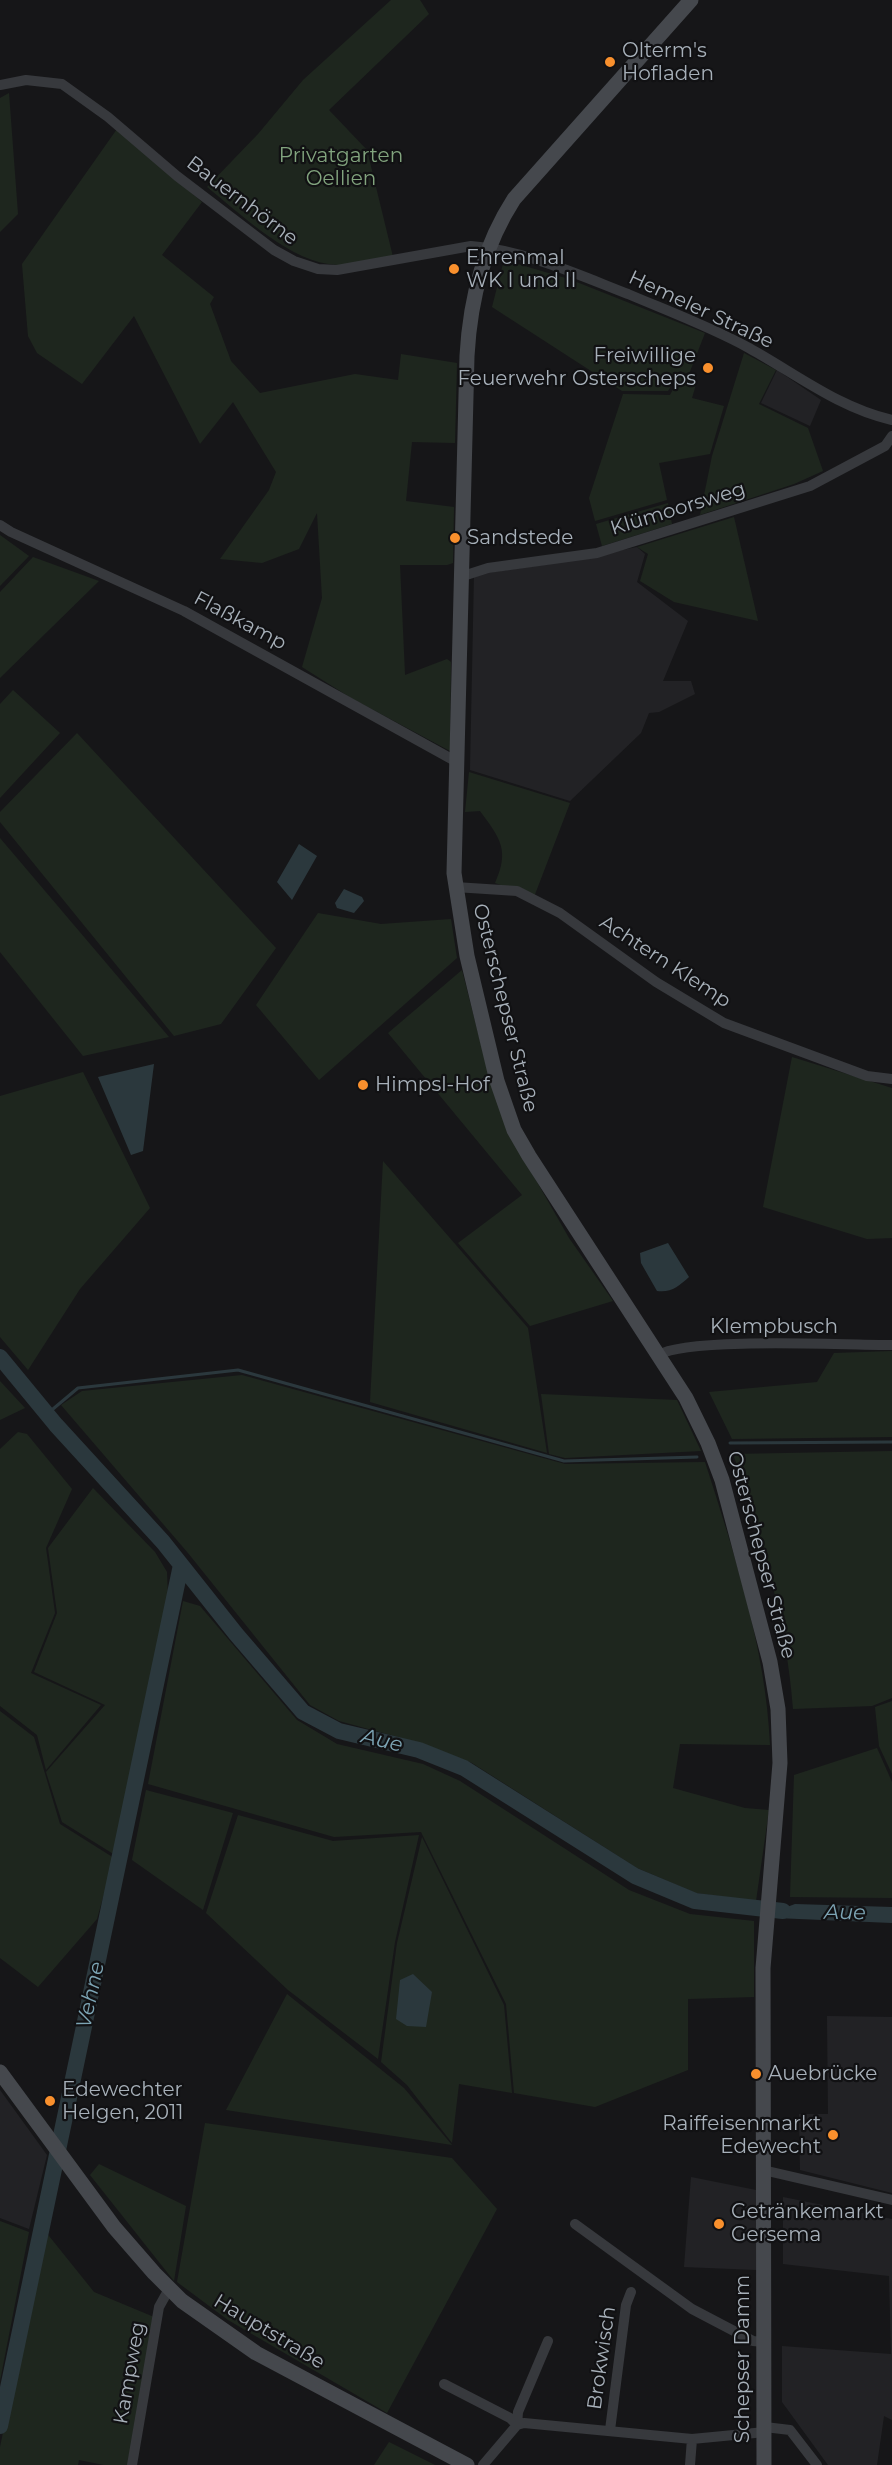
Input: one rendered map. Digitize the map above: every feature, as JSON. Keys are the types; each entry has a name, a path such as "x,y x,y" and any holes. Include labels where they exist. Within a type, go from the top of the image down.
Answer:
{"main road":[{"name":"Osterschepser Straße","path":"691,0 530,179 503,215 489,248 469,319 460,577 455,887 466,956 497,1082 514,1130 686,1398 722,1479 770,1662 778,1709 780,1763 765,1928"},
{"name":"Schepser Damm","path":"764,2465 765,1928"},
{"name":"Hauptstraße","path":"0,2072 138,2257 169,2289 214,2326 256,2353 467,2465"}],"street":[{"name":"Bauernhörne","path":"0,85 26,80 62,84 108,117 177,176 274,250 302,264 318,269 337,270 449,249 471,246 489,248"},
{"name":"Hemeler Straße","path":"489,248 570,271 669,311 748,347 823,394 892,420"},
{"name":"Klümoorsweg","path":"460,577 488,568 597,553 810,486 885,446 892,436"},
{"name":"Flaßkamp","path":"0,525 184,611 457,762"},
{"name":"Achtern Klemp","path":"455,887 517,891 560,913 656,982 723,1023 867,1076 892,1079"},
{"name":"Klempbusch","path":"659,1355 667,1349 702,1345 892,1345"},
{"path":"763,2170 892,2200"},
{"path":"575,2224 692,2309 753,2341 764,2342"},
{"name":"Kampweg","path":"132,2465 159,2307 169,2289"},
{"name":"Brokwisch","path":"610,2430 626,2305 631,2292"},
{"path":"483,2465 517,2425 518,2412 548,2340"},
{"path":"444,2384 510,2418 517,2425"},
{"path":"517,2425 532,2422 692,2439 765,2430 790,2430 817,2465"},
{"path":"690,2465 692,2439"}],"shaded area":[{"path":"777,370 821,400 810,426 761,403"},
{"path":"637,547 645,554 637,582 688,621 663,681 691,681 695,694 659,712 649,713 641,733 570,801 470,770 474,575 562,562"},
{"path":"827,2016 892,2017 892,2193 800,2170 799,2114 828,2114"},
{"path":"0,2090 47,2155 29,2229 0,2218"},
{"path":"691,2177 761,2191 757,2270 684,2267"},
{"path":"783,2197 892,2219 892,2420 884,2416 877,2465 828,2465 782,2402 782,2346 891,2354 889,2276 783,2264"}],"green space":[{"name":"Privatgarten Oellien","path":"391,0 420,0 429,14 329,110 367,150 393,257 344,265 320,262 302,256 268,236 207,187 258,134 303,80"},
{"path":"9,93 18,214 0,232 0,98"},
{"path":"117,129 202,202 162,255 214,297 210,304 231,361 260,393 355,374 398,380 401,354 457,363 455,443 412,442 406,501 454,507 453,563 400,565 405,675 447,659 451,662 450,751 351,698 302,667 322,598 317,513 299,549 262,563 220,559 269,490 276,472 233,402 200,444 134,316 82,384 37,353 28,336 22,264"},
{"path":"504,260 569,279 705,333 689,374 680,371 668,391 622,391 492,307"},
{"path":"744,353 776,370 759,404 808,428 823,471 794,484 700,515 712,456"},
{"path":"681,374 697,381 692,398 724,406 710,454 659,463 667,500 595,521 589,498 623,394 670,395"},
{"path":"668,503 672,524 602,546 596,524"},
{"path":"734,517 758,621 674,602 640,581 648,554 637,547"},
{"path":"0,535 29,556 0,586"},
{"path":"33,557 99,581 0,678 0,592"},
{"path":"13,690 60,733 0,798 0,704"},
{"path":"77,733 276,948 221,1024 174,1036 0,822 0,812"},
{"path":"469,772 570,803 534,897 495,883 502,862 501,845 480,811 465,812"},
{"path":"0,838 169,1037 83,1056 0,952"},
{"path":"318,913 381,924 451,919 457,958 319,1080 256,1005"},
{"path":"462,970 491,1084 517,1147 569,1238 613,1301 530,1326 458,1243 522,1195 388,1033"},
{"path":"792,1057 892,1088 892,1238 867,1239 763,1207"},
{"path":"83,1072 150,1208 80,1289 28,1370 0,1337 0,1096"},
{"path":"383,1161 528,1328 547,1453 370,1402"},
{"path":"892,1351 892,1437 732,1439 709,1392 817,1382 834,1353"},
{"path":"242,1375 565,1464 705,1462 747,1602 762,1673 770,1745 680,1744 673,1788 745,1808 769,1810 756,1901 696,1893 637,1868 472,1763 420,1743 339,1721 310,1705 188,1553 61,1405 82,1391"},
{"path":"0,1381 25,1408 0,1420"},
{"path":"541,1394 677,1400 701,1451 565,1458 549,1454"},
{"path":"18,1432 27,1434 72,1489 46,1548 55,1613 31,1673 101,1705 46,1770 37,1735 0,1706 0,1449"},
{"path":"892,1451 892,1698 872,1706 793,1709 779,1612 763,1547 733,1454"},
{"path":"93,1488 155,1552 167,1572 168,1598 115,1855 62,1822 46,1772 105,1705 34,1672 57,1613 48,1548"},
{"path":"183,1601 200,1606 297,1720 337,1744 423,1764 460,1781 629,1890 690,1914 754,1921 754,1997 688,1999 688,2070 595,2107 514,2093 506,2004 421,1832 334,1837 148,1784"},
{"path":"892,1701 892,1774 879,1746 875,1707"},
{"path":"0,1711 34,1737 60,1824 114,1858 97,1919 38,1987 0,1958"},
{"path":"877,1748 892,1782 892,1898 790,1897 794,1775"},
{"path":"146,1790 233,1813 203,1910 132,1860"},
{"path":"238,1815 333,1841 419,1835 395,1942 378,2059 288,1990 206,1913"},
{"path":"422,1837 504,2005 512,2093 459,2084 452,2143 407,2085 381,2062 397,1943"},
{"path":"287,1994 404,2088 452,2145 226,2110"},
{"path":"205,2123 452,2158 497,2209 387,2413 228,2320 177,2282"},
{"path":"99,2164 186,2206 174,2281 90,2175"},
{"path":"0,2221 29,2232 0,2381"},
{"path":"45,2231 94,2292 154,2317 129,2465 104,2465 79,2460 78,2465 0,2465 0,2447"},
{"path":"389,2442 435,2465 374,2465"}],"water":[{"path":"299,844 317,856 292,900 277,882"},
{"path":"344,889 362,897 364,901 354,913 337,908 335,903"},
{"path":"154,1064 143,1151 131,1155 98,1077"},
{"path":"668,1243 689,1277 671,1290 657,1291 641,1263 640,1253"},
{"path":"795,1904 892,1907 892,1923 776,1918 777,1907"},
{"path":"413,1974 432,1992 426,2027 407,2026 396,2019 400,1980"}],"waterway":[{"name":"Aue","path":"0,1357 56,1425 163,1542 236,1634 303,1712 339,1731 419,1750 464,1768 635,1876 695,1901 783,1911"},
{"path":"47,1414 78,1388 238,1370 564,1461 697,1457"},
{"path":"730,1443 892,1442"},
{"name":"Vehne","path":"0,2426 181,1565"}],"place":[{"name":"Olterm's Hofladen","path":"610,62"},
{"name":"Ehrenmal WK I und II","path":"454,269"},
{"name":"Freiwillige Feuerwehr Osterscheps","path":"708,368"},
{"name":"Sandstede","path":"455,538"},
{"name":"Himpsl-Hof","path":"363,1085"},
{"name":"Auebrücke","path":"756,2074"},
{"name":"Edewechter Helgen, 2011","path":"50,2101"},
{"name":"Raiffeisenmarkt Edewecht","path":"833,2135"},
{"name":"Getränkemarkt Gersema","path":"719,2224"}]}
